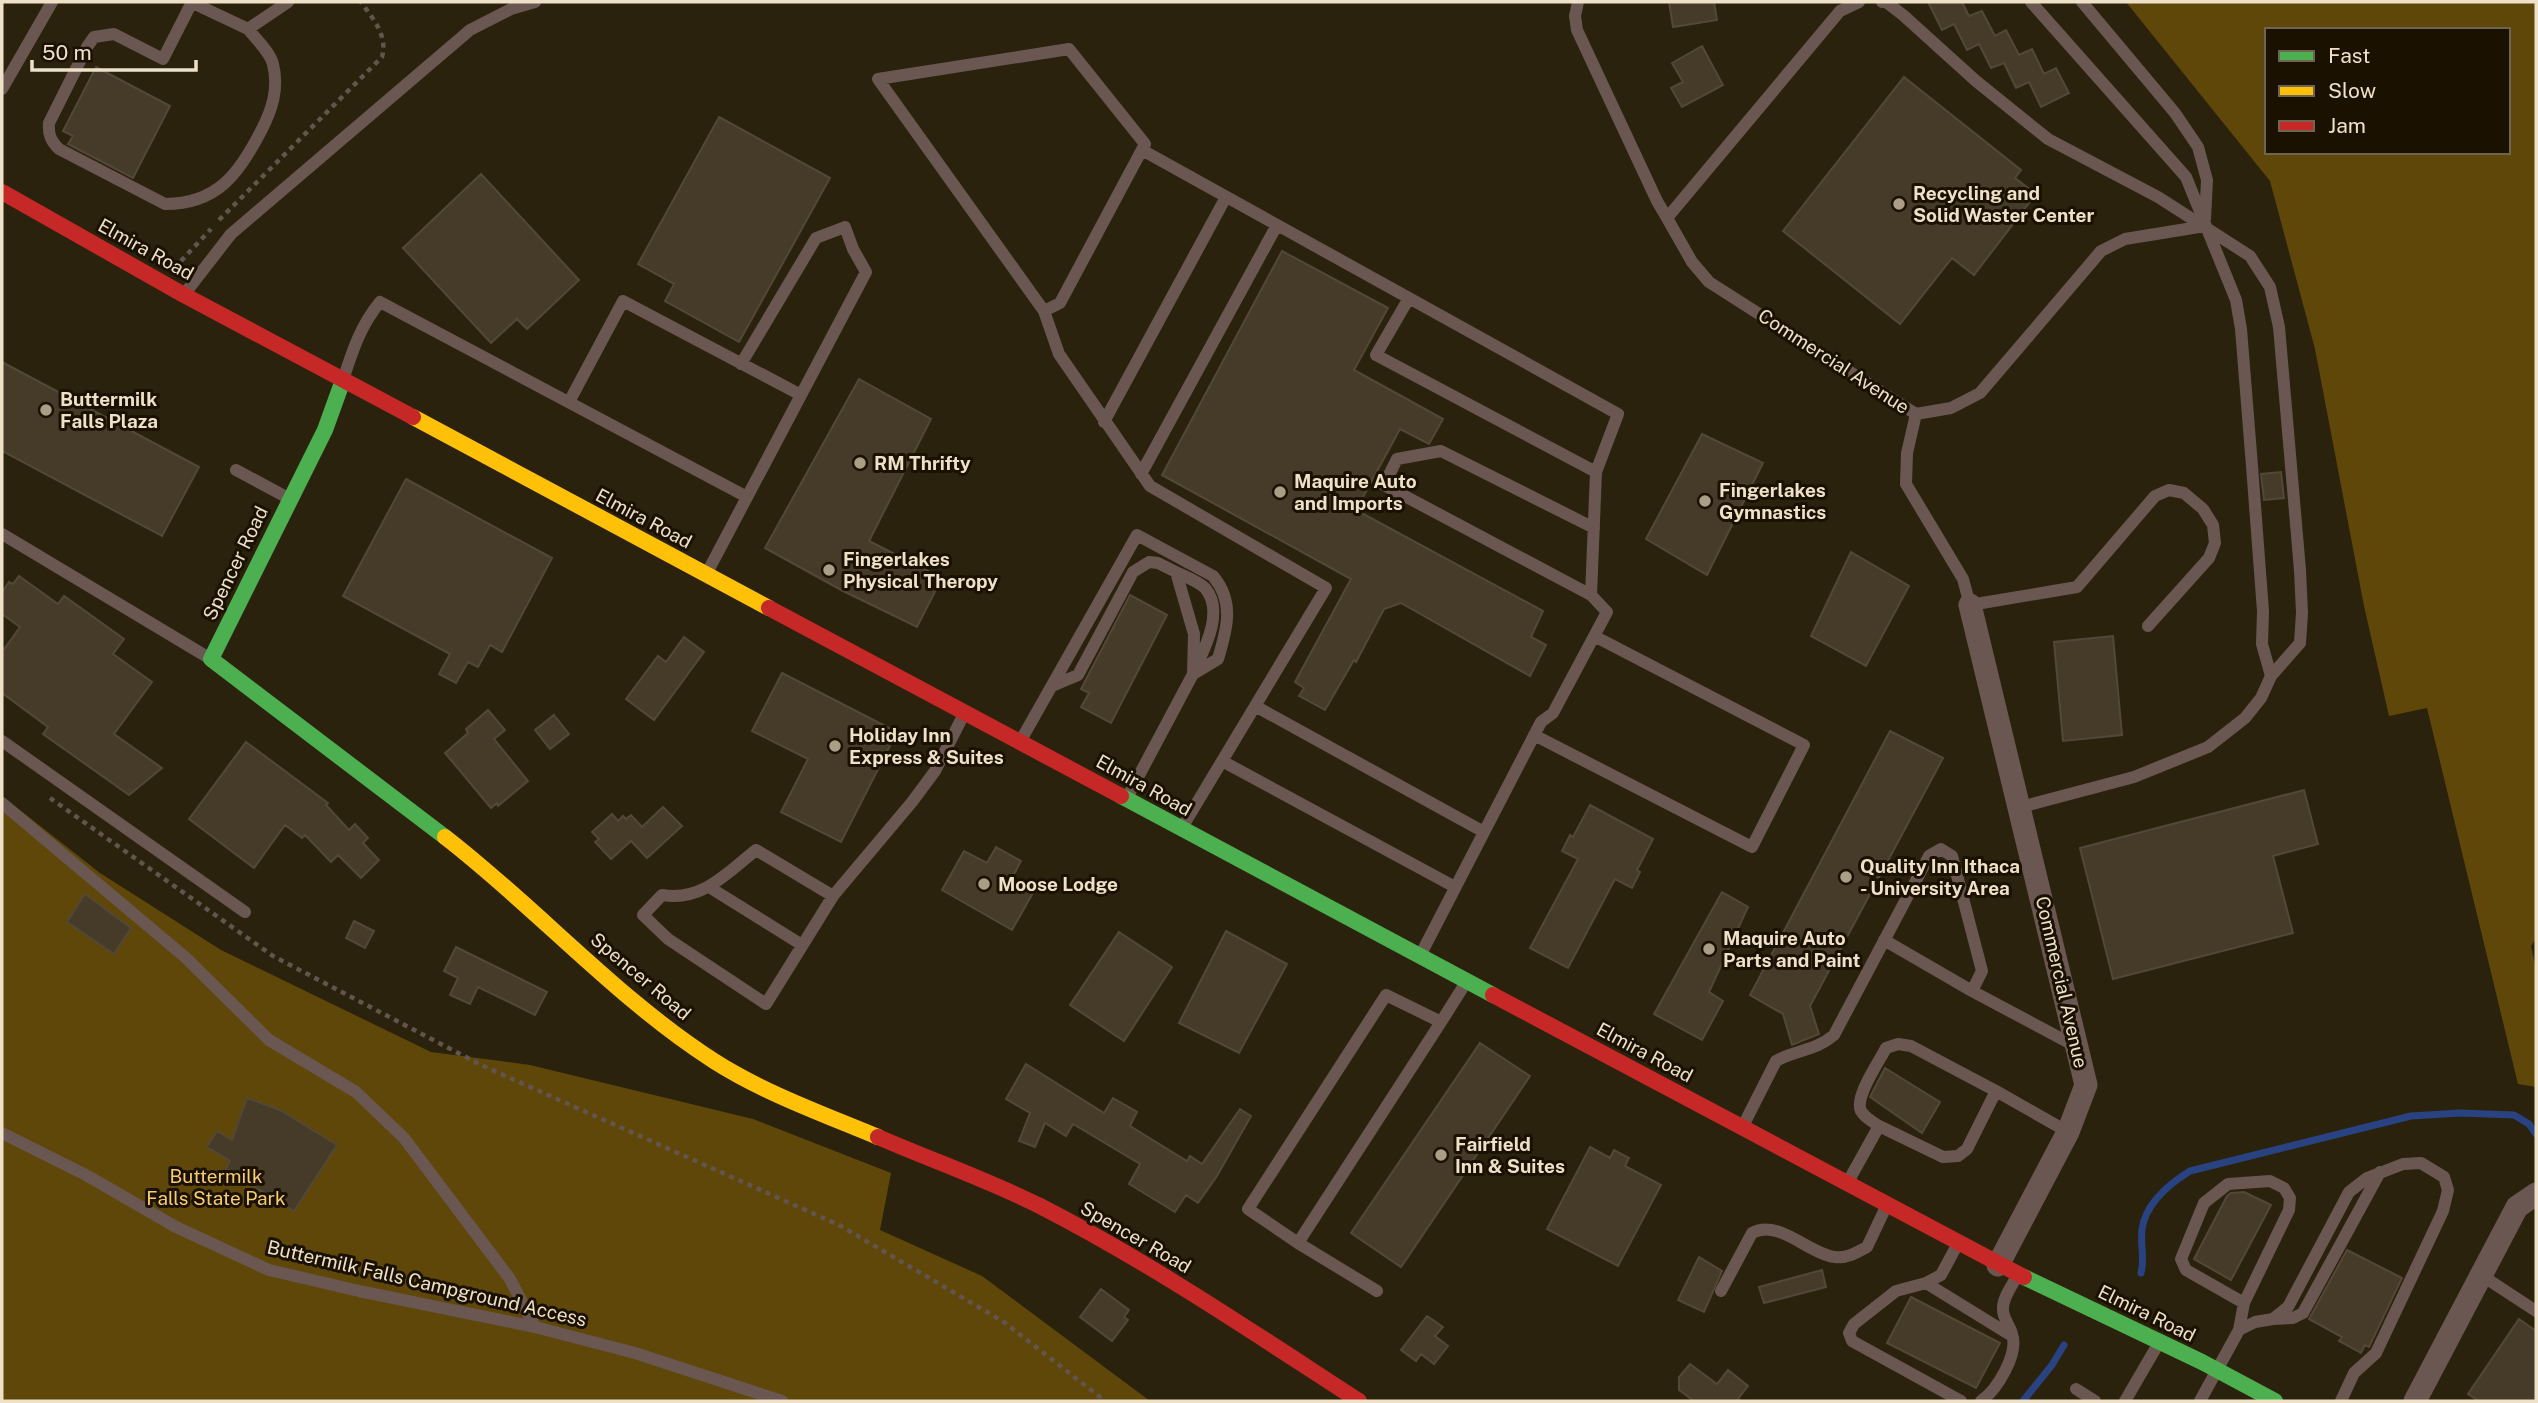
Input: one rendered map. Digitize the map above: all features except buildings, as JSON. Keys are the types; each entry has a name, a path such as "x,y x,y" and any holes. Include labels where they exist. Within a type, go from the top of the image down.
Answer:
{"main road":[{"name":"Elmira Road","path":"2,192 184,295 1958,1244 2275,1401"},
{"name":"Spencer Road","path":"343,380 325,430 211,659 460,849 658,1021 715,1062 780,1096 1037,1205 1098,1237 1170,1279 1359,1401"}],"street":[{"name":"Commercial Avenue","path":"1970,605 2021,807 2086,1085 2008,1269"},
{"path":"2414,1401 2517,1207 2536,1194"}],"lane":[{"path":"2,89 52,2"},
{"path":"192,2 248,29 272,61 274,99 269,116 245,161 217,190 198,200 165,204 59,149 52,142 48,131 49,123 94,37 114,34 163,59 192,2"},
{"path":"248,29 288,2"},
{"path":"184,295 231,234 470,30 510,9 536,2"},
{"name":"Commercial Avenue","path":"1577,2 1577,30 1657,201 1692,262 1709,282 1916,414 1907,453 1906,484 1963,579 1970,605"},
{"path":"1667,218 1840,11 1859,2"},
{"path":"1882,2 1886,2 1903,15 1976,81 2048,139 2158,197 2250,256 2270,287 2279,327 2302,613 2300,643 2271,676 2261,698 2245,718 2208,747 2134,777 2021,807"},
{"path":"2032,2 2186,177 2236,300 2241,329 2263,611 2262,644 2271,676"},
{"path":"2082,2 2175,113 2198,147 2207,180 2205,226"},
{"path":"1044,311 1060,303 1145,144 1069,48 878,79 1044,311 1059,354 1150,486 1326,587 1181,830"},
{"path":"1142,150 1618,415 1596,472 1591,595"},
{"path":"1104,422 1226,197"},
{"path":"1141,474 1277,225"},
{"path":"1916,414 1951,408 1980,393 2101,251 2125,239 2205,226"},
{"path":"706,574 866,272 845,227 816,238 741,364"},
{"path":"1409,298 1376,355 1596,472"},
{"path":"569,402 623,301 801,395"},
{"path":"343,380 357,336 380,302 747,497"},
{"path":"1420,956 1541,722 1553,713 1606,612 1591,595 1384,485 1397,459 1441,452 1594,528"},
{"path":"236,470 290,499"},
{"path":"1970,605 2077,587 2155,496 2169,490 2184,493 2203,509 2213,525 2215,543 2210,558 2148,626"},
{"path":"2,534 211,659"},
{"path":"1020,742 1138,536 1213,576 1222,587 1227,603 1228,624 1218,659 1193,674"},
{"path":"1052,686 1078,675 1133,572 1149,562 1158,563 1204,587 1214,616 1205,647 1126,799"},
{"path":"1176,572 1194,635 1193,674"},
{"path":"1534,735 1752,847 1804,746 1594,636"},
{"path":"1255,706 1484,832"},
{"path":"833,897 756,850 709,887 691,895 662,895 643,915 668,939 766,1004 833,897 928,781 965,713"},
{"path":"2,741 245,912"},
{"path":"1222,761 1455,887"},
{"path":"2,803 185,957 269,1040 356,1092 404,1138 510,1279 535,1327"},
{"path":"1742,1128 1776,1061 1822,1045 1834,1035 1929,856 1941,849 1952,856 1982,971 1972,992"},
{"path":"709,887 802,946"},
{"path":"1884,940 1972,992 2078,1047"},
{"path":"1298,1243 1467,981"},
{"path":"1377,1291 1248,1209 1385,995 1441,1022"},
{"path":"1996,1091 1967,1149 1958,1156 1943,1157 1879,1126 1859,1109 1860,1097 1886,1048 1898,1044 1911,1046 1996,1091 2068,1132"},
{"path":"1847,1184 1879,1126"},
{"name":"Buttermilk Falls Campground Access","path":"2,1133 86,1175 176,1227 269,1270 535,1327 635,1353 782,1401"},
{"path":"2273,1319 2288,1307 2349,1192 2367,1178 2403,1164 2421,1163 2444,1177 2448,1190 2443,1211 2376,1353 2354,1373 2341,1401"},
{"path":"2239,1330 2255,1322 2293,1318 2303,1313 2380,1172"},
{"path":"2200,1401 2219,1371 2239,1330 2244,1303 2289,1210 2290,1198 2284,1188 2270,1181 2228,1184 2216,1192 2204,1203 2181,1259 2186,1270 2244,1303"},
{"path":"1721,1291 1752,1233 1760,1228 1773,1230 1834,1258 1848,1256 1867,1247 1887,1205"},
{"path":"1958,1244 1941,1275 1926,1283 1896,1291 1854,1324 1849,1333 1852,1341 1961,1401"},
{"path":"1981,1401 1992,1394 2013,1353 2014,1336 2003,1314 2008,1269"},
{"path":"2481,1275 2536,1311"},
{"path":"1926,1283 2014,1336"},
{"path":"2125,1401 2159,1342"},
{"path":"2076,1389 2095,1401"}],"path":[{"path":"162,283 235,202 382,57 384,51 381,32 361,2"},
{"path":"43,793 273,956 481,1065 839,1225 1004,1322 1105,1401"}],"green space":[{"path":"2126,2 2536,2 2536,939 2531,946 2536,969 2536,1087 2518,1084 2427,708 2389,716 2364,606 2315,349 2270,181"},
{"name":"Buttermilk Falls State Park","path":"2,796 100,873 221,950 431,1052 530,1065 753,1119 891,1173 880,1230 982,1276 1150,1401 2,1401"}],"waterway":[{"path":"2141,1273 2142,1229 2148,1211 2167,1188 2190,1171 2411,1116 2460,1113 2514,1115 2529,1124 2536,1134"},
{"path":"2023,1401 2052,1365 2064,1345"}],"traffic: fast":[{"path":"343,380 325,430 211,659 445,837"},
{"path":"1121,796 1493,995"},
{"path":"2024,1277 2202,1362 2275,1401"}],"traffic: slow":[{"path":"413,417 769,608"},
{"path":"445,837 610,981 678,1036 714,1061 753,1083 878,1137"}],"traffic: jam":[{"path":"2,192 184,295 413,417"},
{"path":"769,608 1121,796"},
{"path":"1493,995 2024,1277"},
{"path":"878,1137 1000,1187 1081,1228 1202,1299 1359,1401"}],"place":[{"name":"Recycling and Solid Waster Center","path":"1899,204"},
{"name":"Buttermilk Falls Plaza","path":"46,410"},
{"name":"RM Thrifty","path":"860,463"},
{"name":"Maquire Auto and Imports","path":"1280,492"},
{"name":"Fingerlakes Gymnastics","path":"1705,501"},
{"name":"Fingerlakes Physical Theropy","path":"829,570"},
{"name":"Holiday Inn Express & Suites","path":"835,746"},
{"name":"Quality Inn Ithaca - University Area","path":"1846,877"},
{"name":"Moose Lodge","path":"984,884"},
{"name":"Maquire Auto Parts and Paint","path":"1709,949"},
{"name":"Fairfield Inn & Suites","path":"1441,1155"}]}
